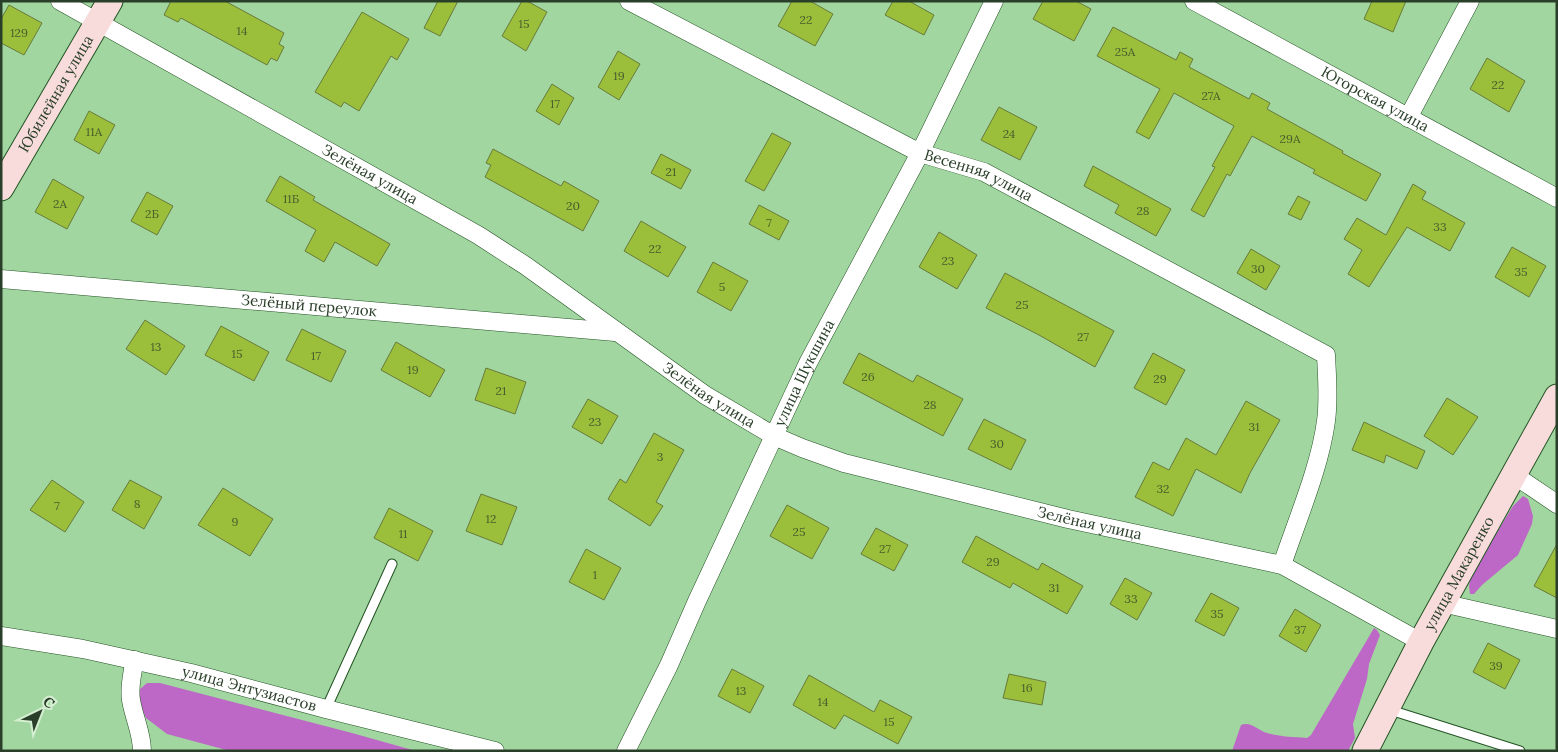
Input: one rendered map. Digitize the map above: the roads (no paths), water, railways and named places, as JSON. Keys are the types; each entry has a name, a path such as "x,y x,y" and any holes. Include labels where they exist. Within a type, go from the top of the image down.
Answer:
{"street":[{"name":"Зелёная улица","path":"60,1 478,235 526,266 705,395 774,436 844,463 1068,519 1282,565 1421,642"},
{"name":"Юбилейная улица","path":"1,188 110,1"},
{"name":"Весенняя улица","path":"629,1 920,153 984,172 1326,355 1328,392 1326,421 1320,454 1282,565"},
{"name":"улица Шукшина","path":"626,751 669,665 808,363 920,153 994,1"},
{"name":"Югорская улица","path":"1194,1 1557,198"},
{"path":"1408,118 1470,1"},
{"name":"Зелёный переулок","path":"1,279 616,332"},
{"name":"улица Макаренко","path":"1365,751 1442,603 1557,397"},
{"path":"1514,475 1557,504"},
{"path":"1442,603 1557,629"},
{"name":"улица Энтузиастов","path":"1,636 83,649 191,673 495,751"},
{"path":"135,660 131,682 131,700 141,734 142,751"}],"lane":[{"path":"326,709 392,564"},
{"path":"1387,708 1520,751"}]}
